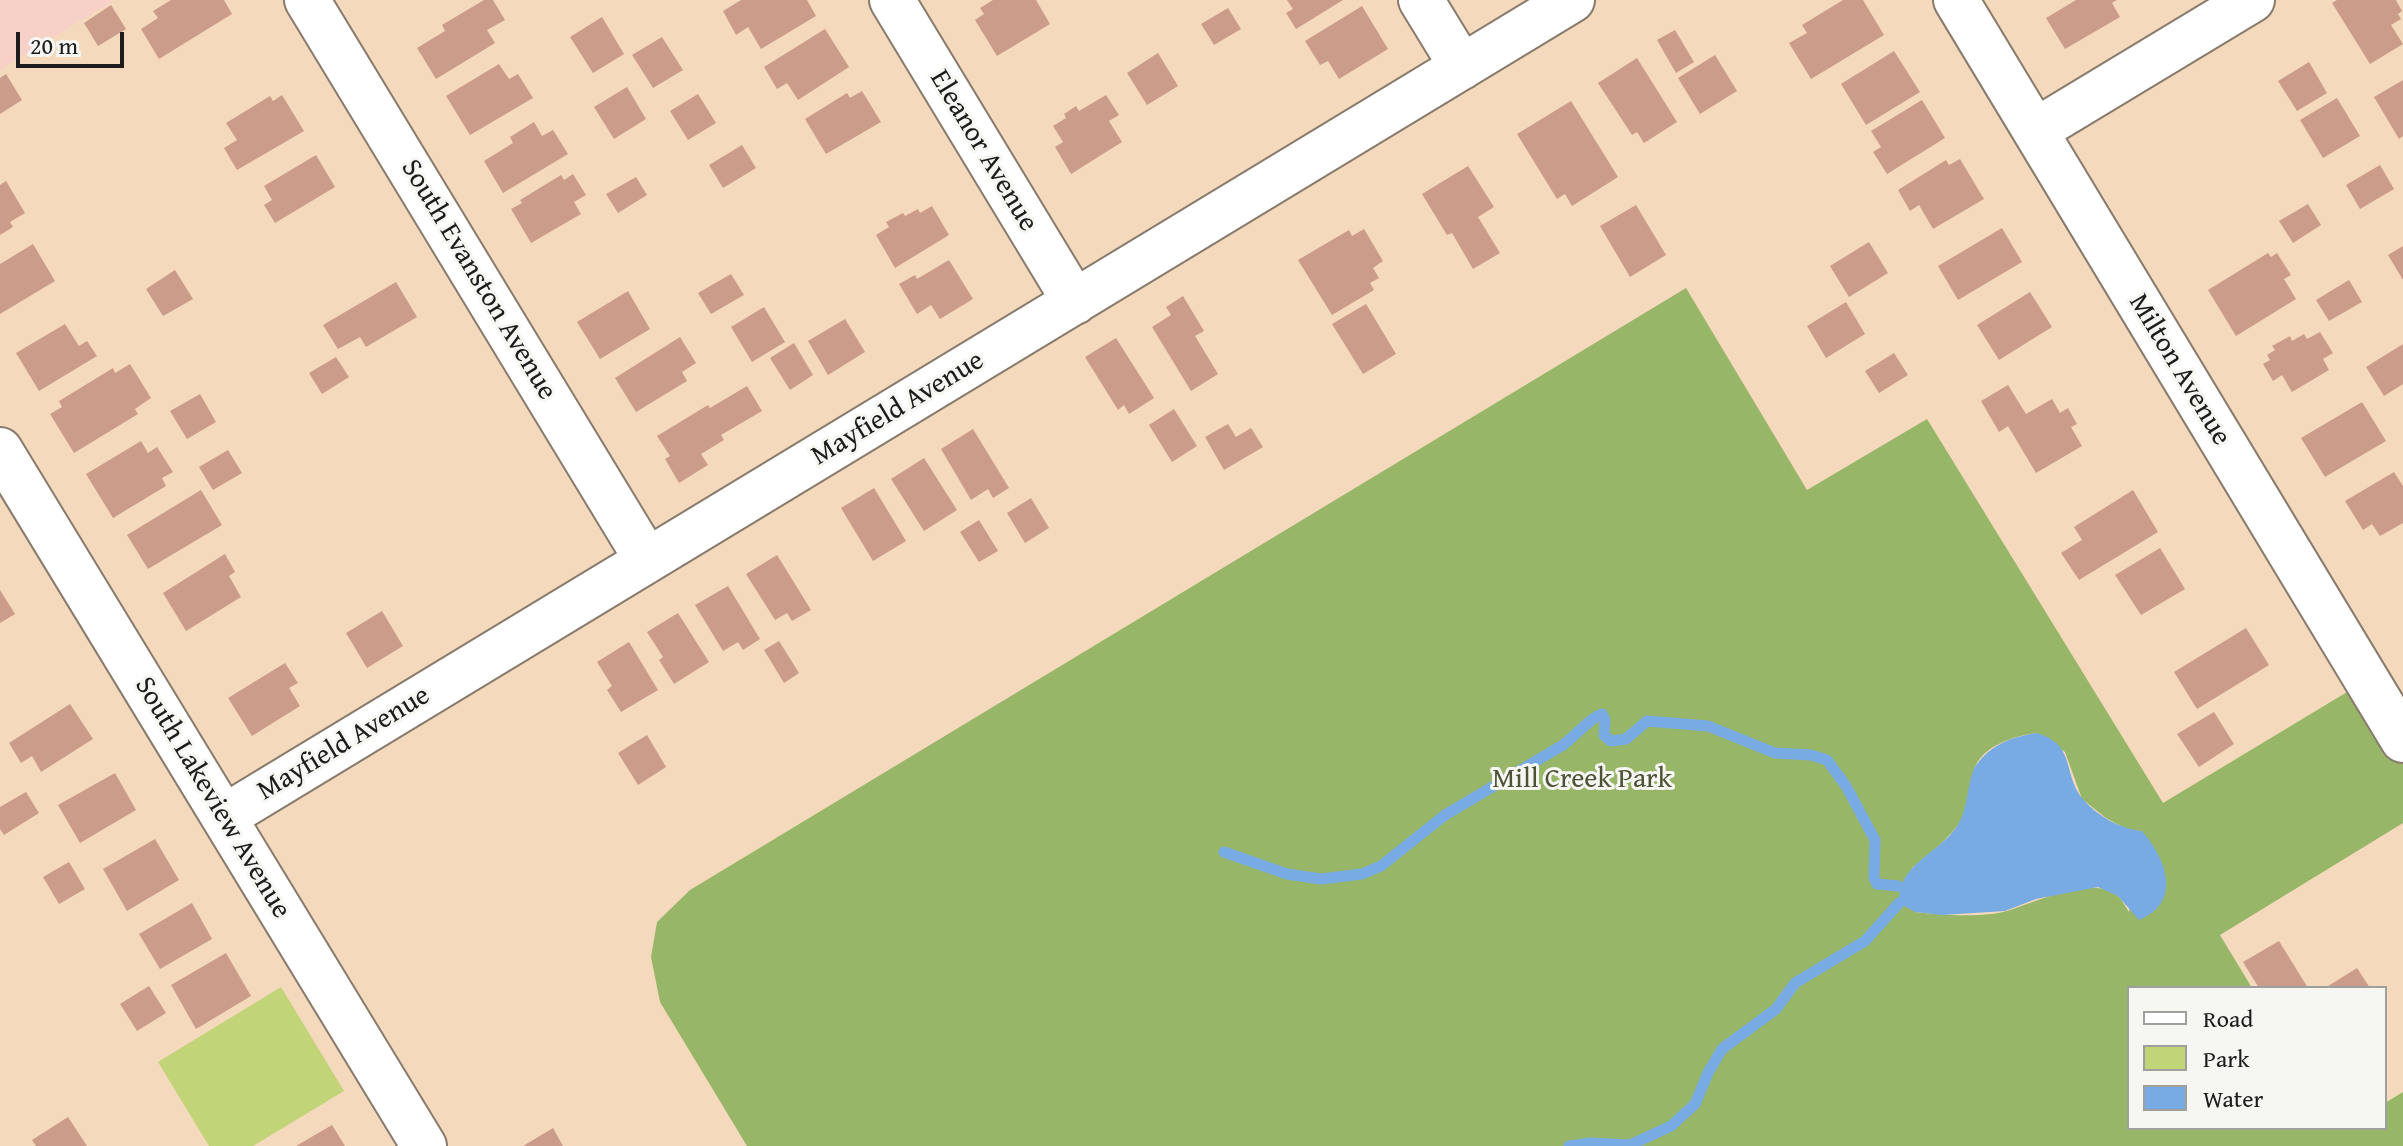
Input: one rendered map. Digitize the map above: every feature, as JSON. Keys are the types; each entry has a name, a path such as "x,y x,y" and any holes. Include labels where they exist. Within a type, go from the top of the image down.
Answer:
{"street":[{"name":"South Evanston Avenue","path":"307,0 647,560"},
{"name":"Eleanor Avenue","path":"892,0 1075,302"},
{"path":"1421,0 1462,67"},
{"name":"Mayfield Avenue","path":"224,817 1572,0"},
{"name":"Milton Avenue","path":"1956,0 2403,740"},
{"path":"2035,131 2252,0"},
{"name":"South Lakeview Avenue","path":"0,450 424,1146"}],"shaded area":[{"path":"0,0 114,0 0,70"}],"green space":[{"name":"Mill Creek Park","path":"1686,288 1807,490 1927,419 2163,803 2367,680 2403,740 2403,823 2220,935 2251,986 2127,986 2127,1130 2387,1130 2387,1102 2403,1092 2403,1146 747,1146 660,1002 651,957 657,922 690,890","holes":["2036,733 2065,752 2082,799 2128,830 2142,831 2129,912 2119,897 2108,890 2095,888 2064,892 1986,915 1915,912 1912,868 1942,843 1962,819 1974,770 1991,749 2009,740"]},
{"path":"281,987 344,1091 253,1146 209,1146 158,1062"}],"water":[{"path":"2036,733 2058,744 2077,789 2089,805 2118,824 2142,831 2151,842 2166,879 2166,891 2153,912 2139,920 2118,896 2098,887 2036,899 2005,911 1942,915 1915,912 1899,903 1905,878 1959,823 1977,764 2003,742"}],"building":[{"path":"171,0 224,0 232,14 159,59 141,29 158,18 153,11"},
{"path":"484,0 493,0 505,20 487,30 495,43 436,79 417,48 445,31 442,25"},
{"path":"741,0 807,0 816,16 761,49 748,27 736,35 723,11"},
{"path":"993,0 1036,0 1050,24 997,56 975,20 984,14 980,8"},
{"path":"1287,0 1343,0 1296,29 1286,13 1293,9"},
{"path":"1843,0 1863,0 1884,35 1811,79 1789,43 1807,33 1802,25"},
{"path":"2076,0 2117,0 2112,3 2120,17 2065,49 2046,18"},
{"path":"2337,0 2396,0 2402,11 2398,14 2401,19 2391,25 2403,44 2370,64 2332,3"},
{"path":"111,5 126,29 98,46 84,23"},
{"path":"1362,6 1388,49 1339,79 1328,61 1320,65 1305,41"},
{"path":"1228,8 1241,29 1214,45 1201,24"},
{"path":"602,17 624,54 593,73 570,37"},
{"path":"825,29 849,67 798,100 787,83 777,89 764,67"},
{"path":"1675,30 1694,62 1676,73 1657,40"},
{"path":"662,37 683,70 653,88 632,55"},
{"path":"1894,51 1920,92 1866,125 1841,84"},
{"path":"1158,53 1178,86 1147,105 1127,73"},
{"path":"1715,55 1737,91 1700,114 1678,78"},
{"path":"1637,58 1677,122 1644,143 1637,132 1632,135 1598,83"},
{"path":"2309,62 2327,93 2297,111 2278,81"},
{"path":"499,64 509,79 518,74 533,98 470,135 446,96"},
{"path":"6,74 22,100 0,114 0,78"},
{"path":"2403,80 2403,136 2399,139 2374,97"},
{"path":"627,87 646,119 614,139 594,107"},
{"path":"862,91 881,122 826,154 805,119 847,93 850,98"},
{"path":"698,94 716,123 688,140 670,111"},
{"path":"282,95 304,131 237,170 224,148 237,140 226,123 270,96 273,101"},
{"path":"1106,95 1119,115 1109,121 1122,142 1071,174 1055,147 1063,142 1053,126 1066,118 1064,114 1076,106 1079,111"},
{"path":"2337,98 2360,136 2323,158 2300,120"},
{"path":"1922,100 1945,138 1887,174 1873,152 1881,147 1871,131"},
{"path":"1571,101 1618,177 1572,206 1565,194 1557,199 1517,134"},
{"path":"534,122 542,136 553,130 568,154 503,193 484,161 513,143 510,137"},
{"path":"742,145 756,168 723,188 709,165"},
{"path":"316,155 335,187 275,223 264,205 272,200 264,186"},
{"path":"1960,159 1984,199 1933,229 1919,205 1910,211 1898,190 1946,160 1949,165"},
{"path":"2380,165 2394,189 2360,209 2346,185"},
{"path":"1468,166 1494,207 1478,217 1500,253 1473,269 1452,233 1447,235 1422,194"},
{"path":"573,174 586,195 574,202 581,214 531,243 511,209 561,175 564,180"},
{"path":"636,177 647,195 618,213 606,194"},
{"path":"6,181 25,213 10,222 13,227 0,235 0,185"},
{"path":"2308,204 2321,225 2293,243 2279,221"},
{"path":"1636,205 1666,255 1630,277 1600,226"},
{"path":"932,206 949,235 895,268 876,235 889,227 886,222 903,213 905,216 918,209 920,213"},
{"path":"2002,228 2022,262 1958,300 1938,266"},
{"path":"1364,229 1383,261 1373,268 1379,278 1370,283 1374,290 1332,315 1298,260 1349,230 1352,236"},
{"path":"1869,242 1888,273 1849,297 1830,266"},
{"path":"33,244 55,281 0,314 0,264"},
{"path":"2403,246 2403,280 2388,255"},
{"path":"2268,253 2271,257 2277,253 2291,275 2284,279 2296,299 2236,336 2208,290"},
{"path":"949,260 973,299 940,319 931,305 917,314 899,284 915,275 917,279"},
{"path":"175,270 193,299 163,316 146,289"},
{"path":"731,274 744,295 711,314 698,293"},
{"path":"2349,280 2362,302 2329,321 2316,300"},
{"path":"396,282 417,317 366,347 360,337 338,349 323,325"},
{"path":"628,291 650,329 600,359 577,322"},
{"path":"2030,292 2052,327 1999,360 1977,325"},
{"path":"1183,296 1204,331 1195,336 1218,374 1191,391 1152,327 1171,315 1166,307"},
{"path":"1846,302 1865,334 1826,358 1807,326"},
{"path":"1366,304 1396,354 1363,374 1332,324"},
{"path":"764,307 785,342 752,362 731,327"},
{"path":"845,319 865,352 828,375 808,341"},
{"path":"65,324 79,346 87,341 97,356 39,391 16,353"},
{"path":"2320,332 2333,353 2323,359 2329,370 2292,392 2282,375 2273,381 2263,364 2270,360 2267,355 2275,350 2272,346 2290,336 2292,341 2304,334 2307,339"},
{"path":"680,337 696,363 682,372 687,381 636,412 615,378"},
{"path":"1116,338 1154,398 1129,414 1124,405 1118,410 1085,357"},
{"path":"794,343 813,375 790,390 770,358"},
{"path":"2403,344 2403,384 2384,396 2366,367"},
{"path":"1894,353 1908,375 1879,393 1865,371"},
{"path":"336,357 349,377 322,394 309,373"},
{"path":"130,364 151,398 135,409 138,414 74,453 50,414 62,407 59,401 113,368 115,373"},
{"path":"2008,385 2026,414 2052,399 2060,413 2068,408 2077,424 2071,427 2082,446 2036,473 2008,426 1999,432 1981,401"},
{"path":"747,386 762,411 721,435 724,440 701,454 708,465 679,483 665,459 670,456 657,436"},
{"path":"200,394 216,422 187,439 170,411"},
{"path":"2362,402 2386,441 2325,477 2301,438"},
{"path":"1174,409 1197,446 1172,462 1149,425"},
{"path":"1228,424 1236,437 1251,428 1263,447 1224,470 1205,437"},
{"path":"973,429 1009,488 993,498 988,489 971,500 941,449"},
{"path":"141,441 148,453 157,447 173,472 162,478 166,486 113,518 86,474"},
{"path":"228,450 242,473 213,490 199,467"},
{"path":"924,458 957,510 924,531 891,479"},
{"path":"2394,472 2403,486 2403,523 2380,536 2372,524 2363,530 2345,501"},
{"path":"874,488 906,541 873,561 841,508"},
{"path":"201,490 222,525 148,569 127,535"},
{"path":"2133,490 2158,532 2079,580 2061,553 2082,540 2074,527"},
{"path":"1031,498 1049,528 1025,543 1007,513"},
{"path":"979,520 998,551 979,562 960,532"},
{"path":"2160,548 2185,589 2141,615 2115,575"},
{"path":"225,554 235,572 229,576 241,597 186,631 163,593"},
{"path":"777,555 811,610 792,621 787,613 775,620 746,574"},
{"path":"728,586 760,639 743,650 738,642 723,651 695,605"},
{"path":"0,590 15,614 0,623"},
{"path":"382,611 403,646 367,668 346,633"},
{"path":"678,613 709,662 674,684 659,660 663,657 647,632"},
{"path":"2246,628 2269,665 2197,709 2174,672"},
{"path":"779,641 799,673 784,683 764,650"},
{"path":"629,642 658,690 621,712 607,690 612,686 597,662"},
{"path":"285,663 298,683 289,688 300,706 252,736 228,698"},
{"path":"70,704 93,739 41,772 32,756 21,763 9,743"},
{"path":"2214,712 2234,744 2199,767 2177,734"},
{"path":"647,735 666,767 638,785 618,753"},
{"path":"115,773 136,810 80,843 58,805"},
{"path":"26,792 39,813 4,835 0,829 0,807"},
{"path":"155,839 179,880 127,911 103,869"},
{"path":"69,862 85,889 59,904 43,877"},
{"path":"192,903 212,939 160,969 139,934"},
{"path":"2279,941 2307,986 2258,986 2243,962"},
{"path":"226,953 251,996 196,1029 171,985"},
{"path":"2357,968 2369,986 2328,986"},
{"path":"149,986 166,1013 137,1031 120,1004"},
{"path":"68,1117 87,1146 36,1146 32,1140"},
{"path":"332,1125 345,1146 296,1146"},
{"path":"553,1128 563,1146 523,1146"}],"waterway":[{"path":"1224,852 1287,874 1321,879 1362,874 1381,866 1445,815 1563,745 1602,714 1605,720 1604,735 1611,741 1626,739 1647,721 1708,726 1775,753 1811,755 1827,760 1846,786 1875,840 1874,878 1877,884 1898,886"},
{"path":"1569,1146 1590,1143 1630,1145 1671,1126 1695,1104 1722,1049 1776,1009 1795,983 1865,941 1899,903"}]}
